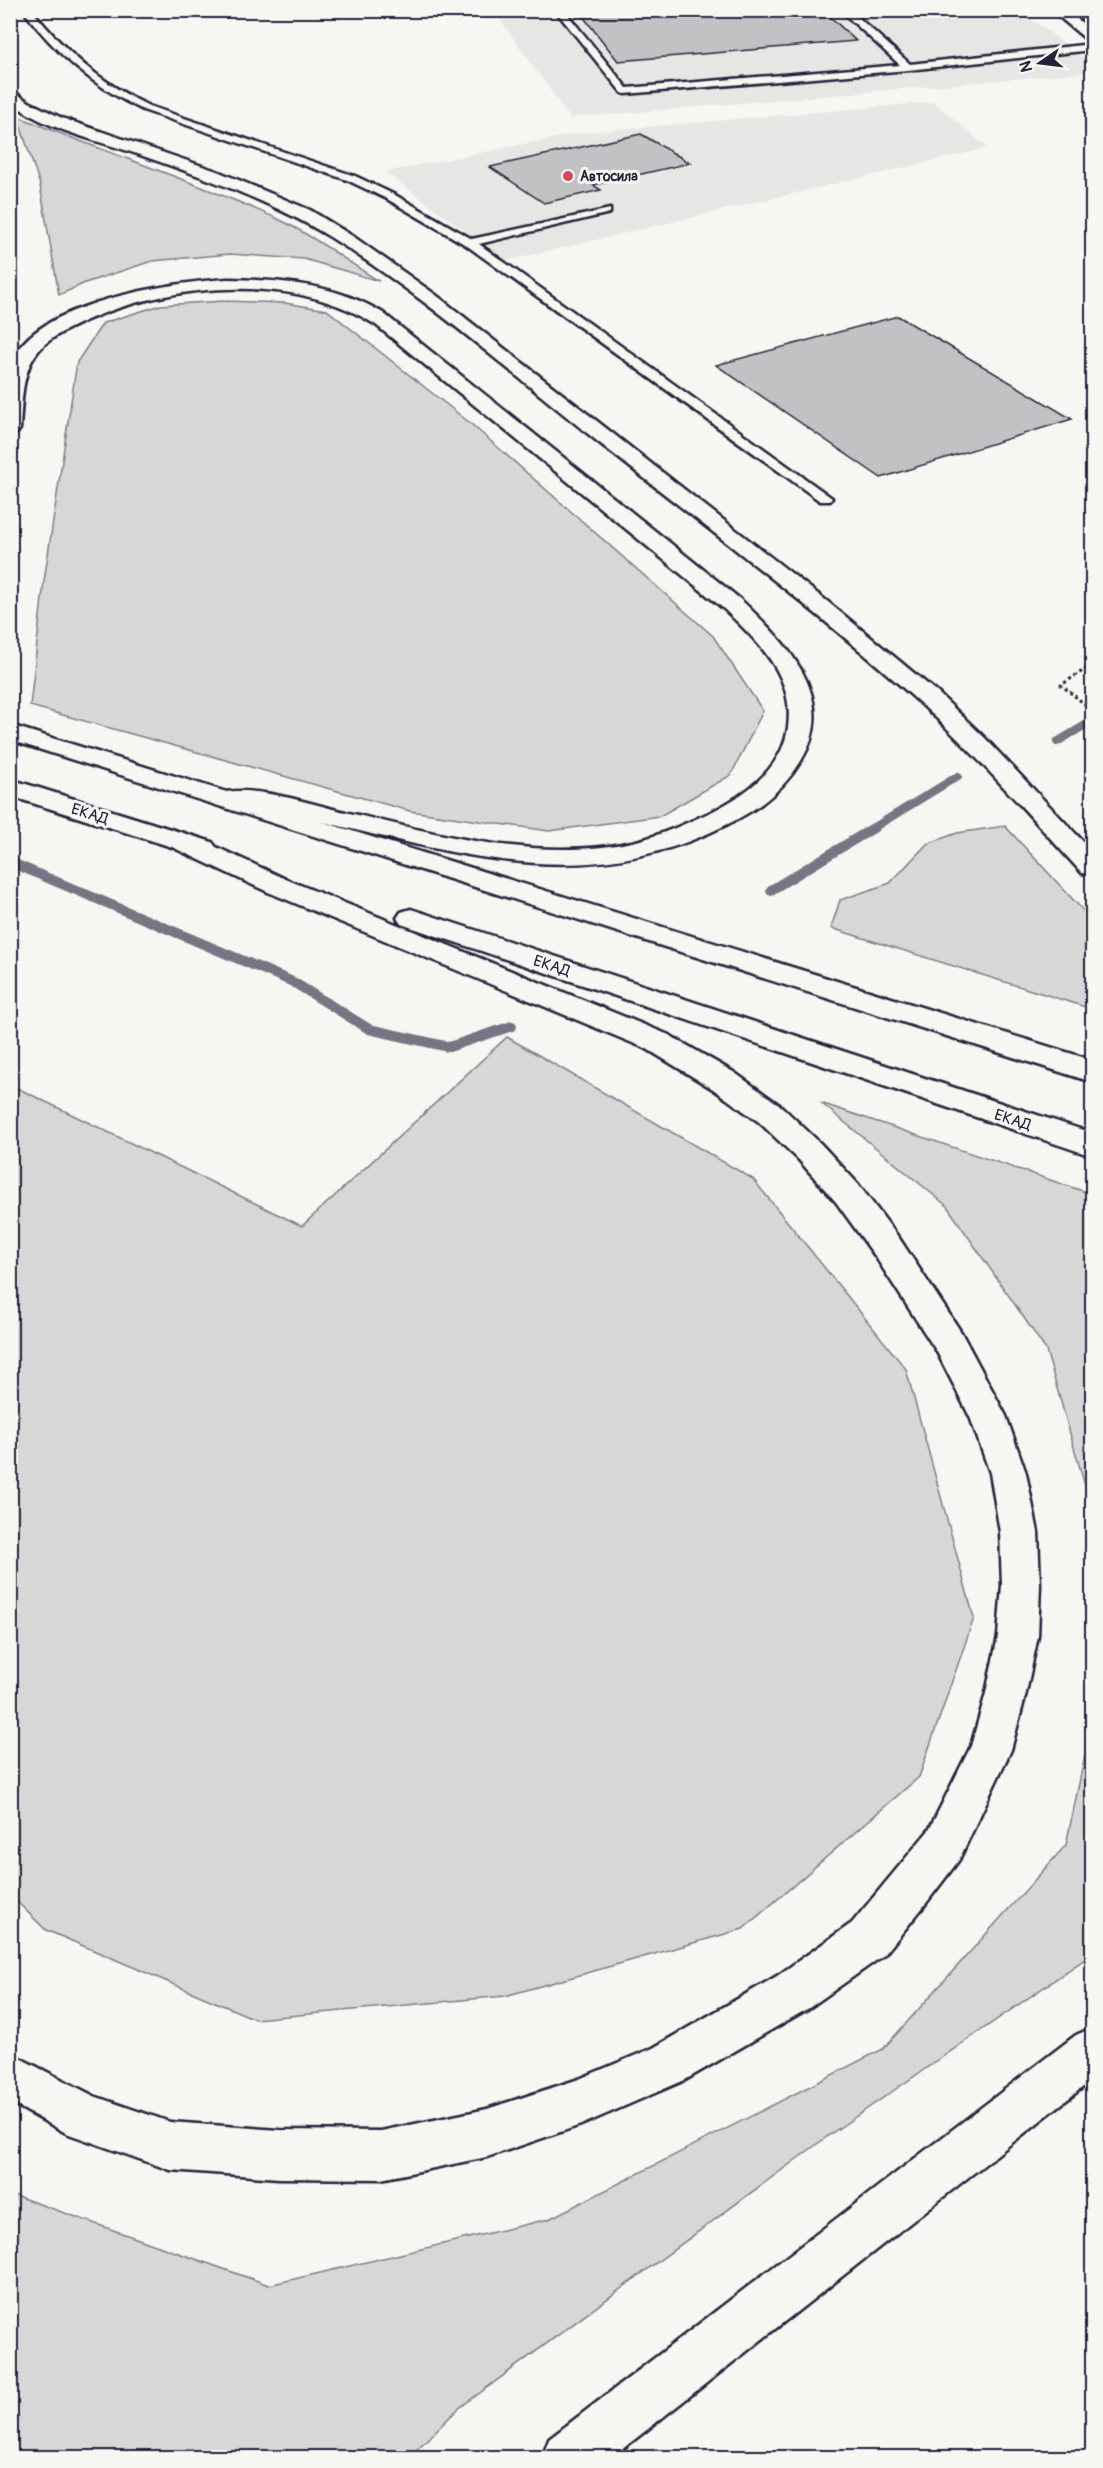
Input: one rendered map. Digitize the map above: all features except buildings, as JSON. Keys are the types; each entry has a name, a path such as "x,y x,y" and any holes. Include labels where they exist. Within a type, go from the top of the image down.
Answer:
{"main road":[{"path":"1056,10 1092,37"},
{"path":"10,93 24,105 57,121 211,174 304,214 348,241 430,299 820,607 929,698 1022,791 1092,867"},
{"path":"10,429 19,366 30,349 45,335 106,305 148,294 219,286 278,288 326,294 341,299 361,307 383,321 732,604 784,660 797,682 804,703 797,744 784,768 769,787 724,817 661,842 625,852 584,855 482,849 438,842 266,801 230,799"},
{"path":"10,732 230,799 1092,1071"},
{"name":"ЕКАД","path":"10,787 181,841 1092,1145"},
{"path":"10,2076 84,2116 170,2146 279,2154 381,2155 487,2133 581,2102 669,2064 793,1992 868,1939 909,1892 944,1845 990,1750 1006,1693 1018,1636 1021,1585 1019,1532 1008,1473 988,1416 949,1342 888,1246 848,1193 809,1150 770,1114 724,1081 658,1042 278,886 181,841"},
{"path":"568,2457 1092,2051"}],"lane":[{"path":"27,10 70,61 119,96 146,108 374,188 470,243 825,498"},
{"path":"559,10 625,90 908,67 1092,46"},
{"path":"844,10 908,67"},
{"path":"470,243 606,211"}],"path":[{"path":"1092,665 1061,685 1092,710"}],"shaded area":[{"path":"494,11 1021,11 1092,64 1092,72 570,118"},
{"path":"934,102 988,148 506,261 385,172 585,132"},
{"path":"17,116 278,219 316,240 379,281 304,259 230,254 152,261 85,283 59,295 40,185"},
{"path":"223,301 285,303 327,310 470,423 713,636 763,711 731,775 660,816 549,831 410,811 30,706 44,581 77,362 103,323 161,305"},
{"path":"1005,826 1092,920 1092,1009 831,928 840,900 890,883 927,844 957,833"},
{"path":"507,1037 753,1179 906,1369 974,1618 919,1777 743,1929 505,1996 255,2019 46,1930 11,1896 11,1085 302,1226"},
{"path":"821,1103 1092,1194 1092,1510 1046,1350 947,1206"},
{"path":"1092,1722 1092,1954 832,2133 458,2409 409,2457 11,2457 11,2194 269,2285 549,2219 883,2049 1066,1845"}],"waterway":[{"path":"1057,742 1087,724"},
{"path":"873,828 958,776"},
{"path":"771,890 875,827"},
{"path":"10,862 293,982 369,1029 449,1047 512,1026"}],"place":[{"name":"Автосила","path":"568,176"}]}
